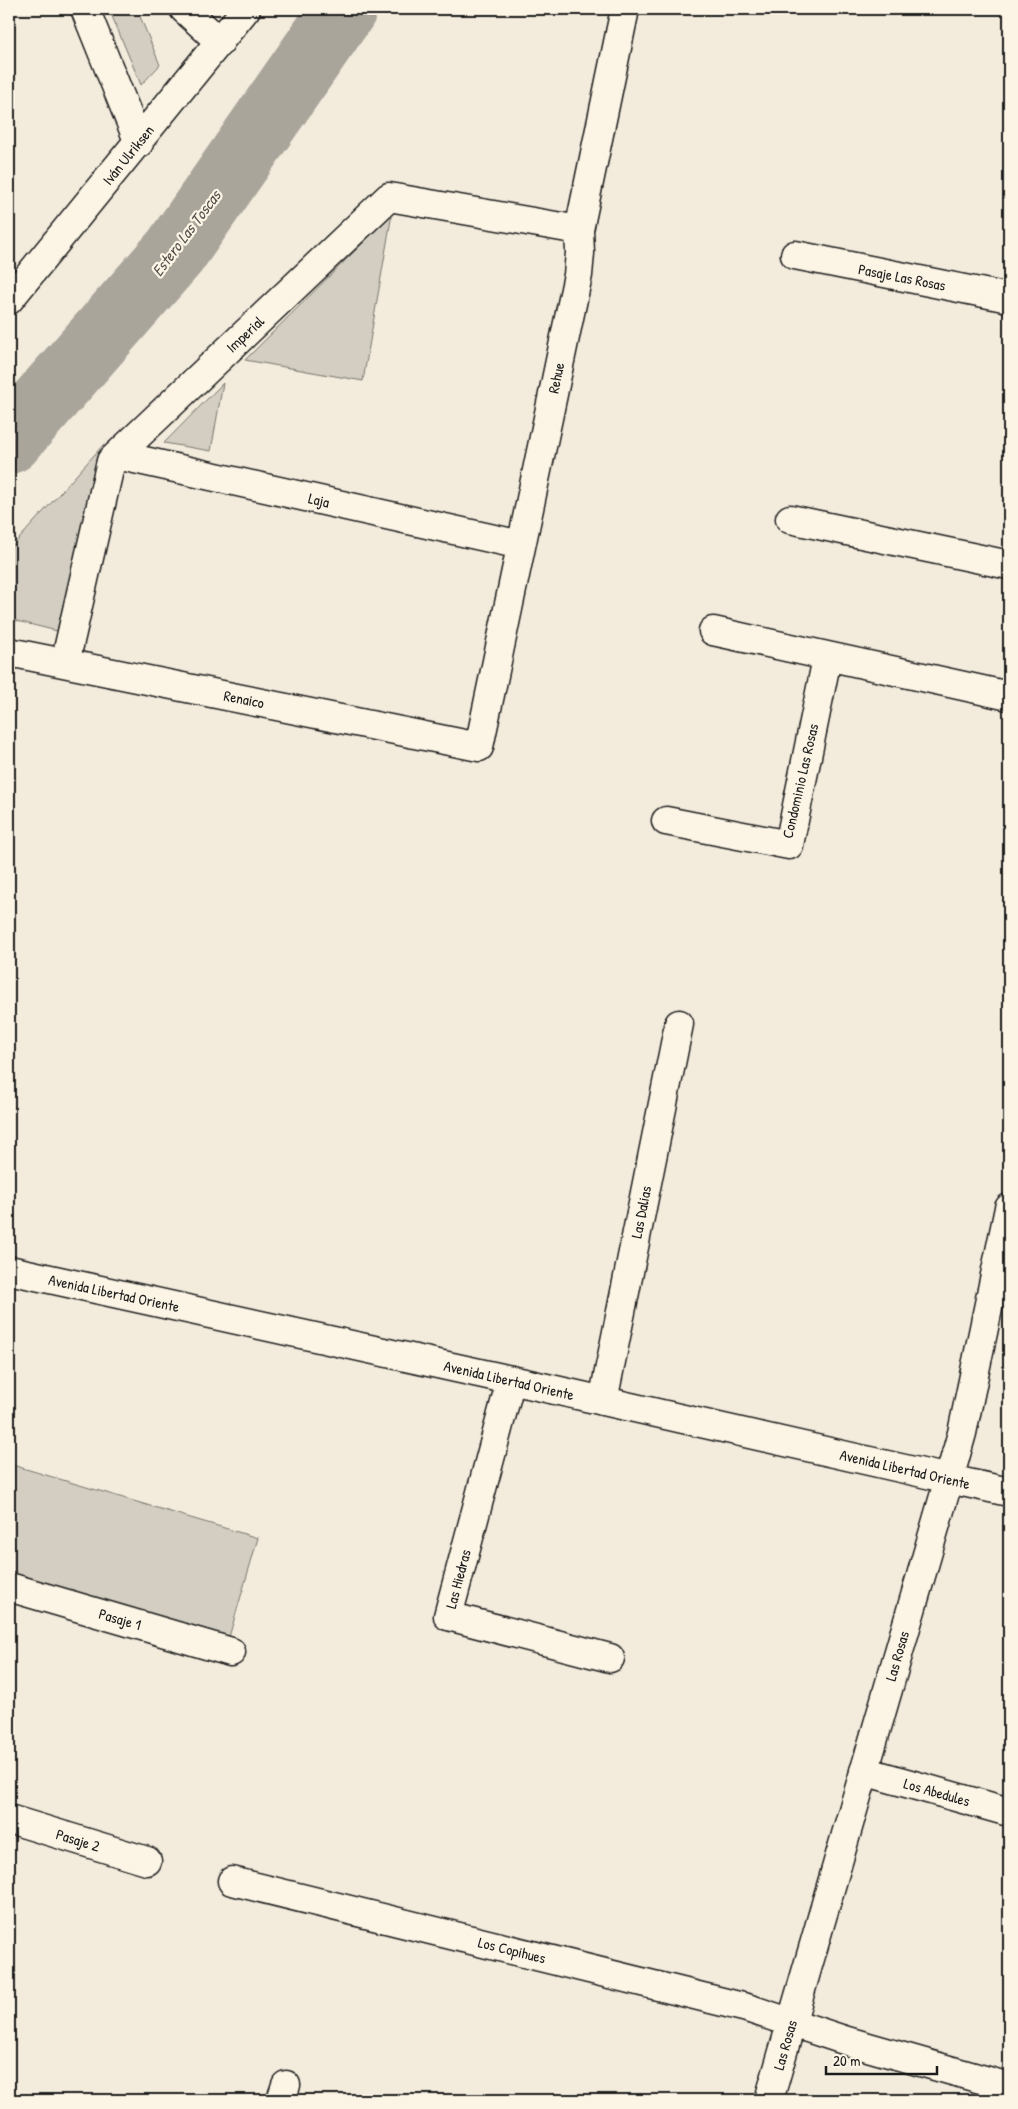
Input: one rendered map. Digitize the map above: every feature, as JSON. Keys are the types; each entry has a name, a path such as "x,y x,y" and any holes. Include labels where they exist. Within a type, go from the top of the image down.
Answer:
{"street":[{"path":"85,9 139,143"},
{"path":"184,9 220,42"},
{"name":"Iván Ulriksen","path":"9,300 139,143 246,9"},
{"name":"Rehue","path":"479,747 578,275 580,253 579,230 625,9"},
{"name":"Imperial","path":"65,663 111,461 389,198 579,230"},
{"name":"Pasaje Las Rosas","path":"795,255 1009,298"},
{"name":"Laja","path":"117,455 521,545"},
{"path":"790,518 1009,565"},
{"path":"712,631 827,658 1009,696"},
{"name":"Renaico","path":"9,652 479,747"},
{"name":"Condominio Las Rosas","path":"666,820 789,844 827,658"},
{"name":"Las Dalias","path":"604,1400 679,1024"},
{"name":"Las Rosas","path":"769,2100 962,1433 1009,1208"},
{"name":"Avenida Libertad Oriente","path":"9,1270 604,1400 1009,1492"},
{"name":"Las Hiedras","path":"511,1380 448,1616 610,1658"},
{"name":"Pasaje 1","path":"9,1587 231,1652"},
{"name":"Los Abedules","path":"864,1771 1009,1812"},
{"name":"Pasaje 2","path":"9,1819 147,1861"},
{"name":"Los Copihues","path":"232,1881 747,2008 847,2041 1009,2087"}],"shaded area":[{"path":"109,9 137,9 160,65 141,85"},
{"path":"392,214 363,381 245,360"},
{"path":"223,383 211,451 164,443"},
{"path":"104,444 57,631 9,619 9,550"},
{"path":"9,1464 258,1538 229,1637 9,1572"}],"waterway":[{"name":"Estero Las Toscas","path":"9,441 175,252 344,9"}]}
